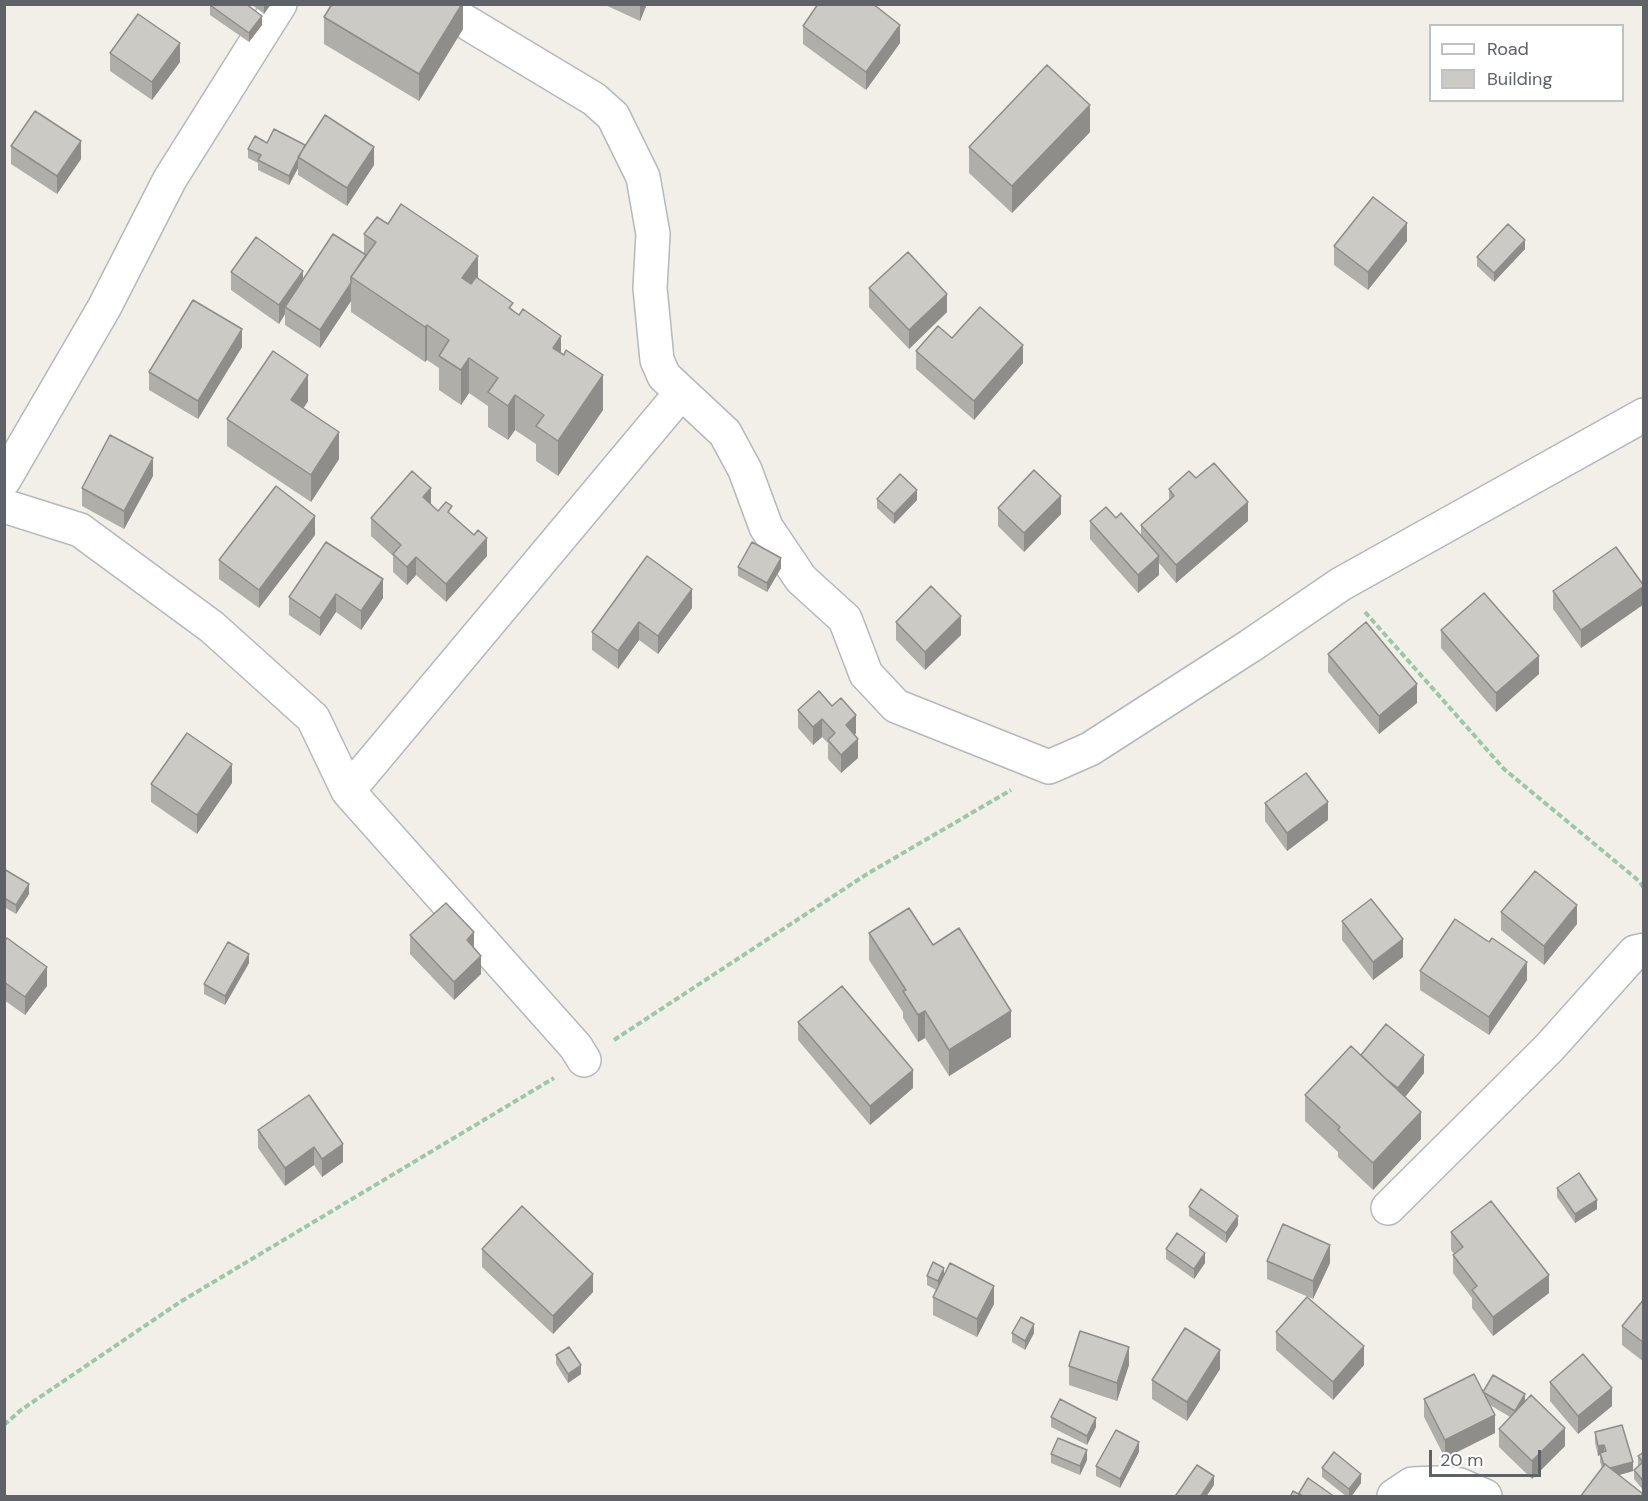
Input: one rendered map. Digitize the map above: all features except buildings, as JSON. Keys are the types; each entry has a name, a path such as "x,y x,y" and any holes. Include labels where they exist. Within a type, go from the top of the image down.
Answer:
{"street":[{"path":"4,480 104,308 170,179 280,4"},
{"path":"436,4 594,99 613,116 643,177 653,234 650,288 657,360 664,376 725,434 745,470 766,527 801,579 845,620 866,674 896,706 1048,767 1090,749 1250,646 1341,584 1644,415"},
{"path":"348,791 681,393"},
{"path":"4,506 80,530 212,627 313,718 348,791 576,1047 584,1060"},
{"path":"1388,1208 1549,1048 1635,952 1644,950"},
{"path":"1394,1497 1412,1484 1437,1483 1460,1485 1485,1497"}],"path":[{"path":"1341,584 1504,769 1639,880 1644,888"},
{"path":"4,1425 21,1410 180,1302 584,1060 867,874 1048,767"}]}
